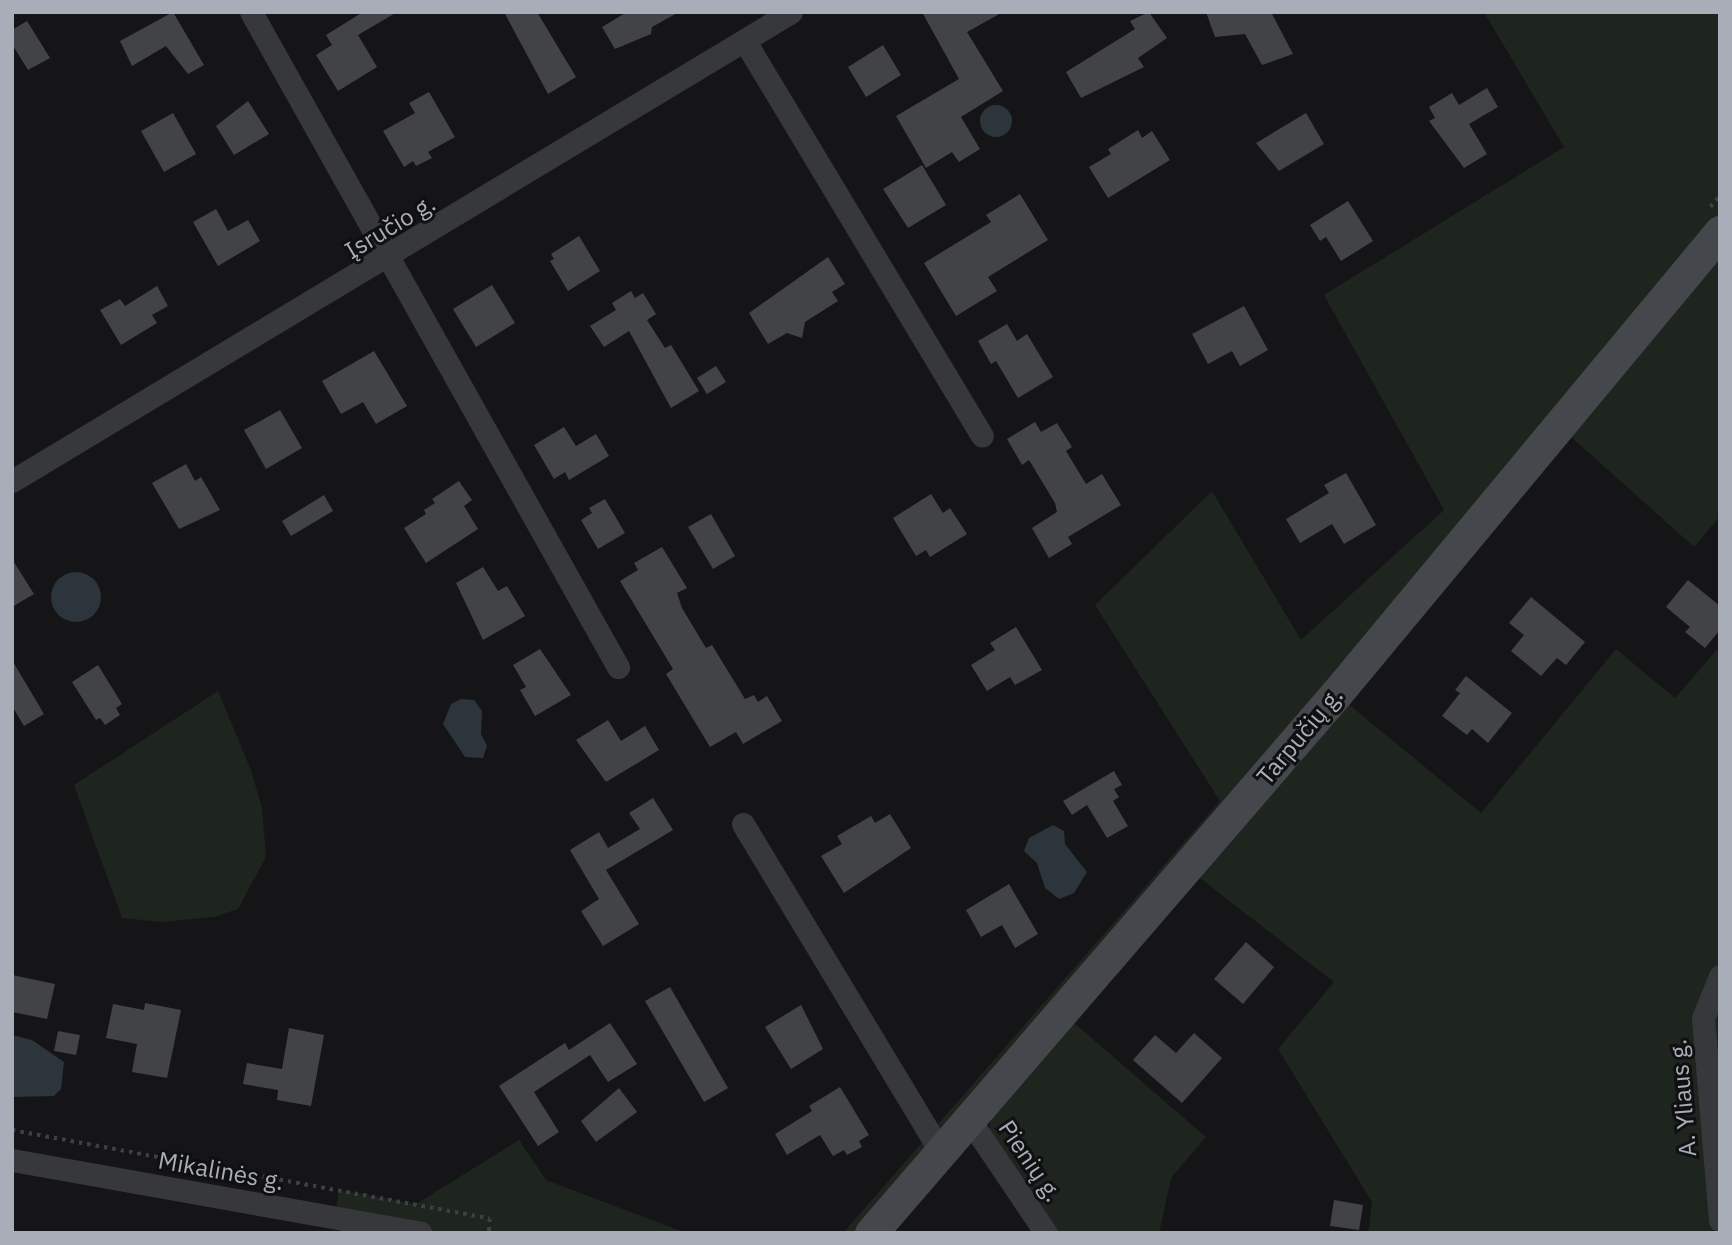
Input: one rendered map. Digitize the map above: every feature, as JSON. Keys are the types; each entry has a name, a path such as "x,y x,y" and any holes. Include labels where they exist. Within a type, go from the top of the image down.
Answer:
{"main road":[{"name":"Tarpučių g.","path":"872,1233 1319,715 1720,232"}],"street":[{"path":"251,12 618,667"},
{"name":"Įsručio g.","path":"12,481 746,43 791,12"},
{"path":"746,43 982,436"},
{"path":"743,824 941,1152"},
{"name":"A. Yliaus g.","path":"1720,976 1703,1018 1720,1220"},
{"name":"Pienių g.","path":"969,1119 1046,1233"},
{"name":"Mikalinės g.","path":"12,1160 421,1233"}],"path":[{"path":"12,1130 490,1219 489,1233"}],"shaded area":[{"path":"1484,12 1720,12 1720,516 1694,547 1558,425 1336,694 1481,813 1616,649 1675,698 1720,646 1720,1233 1368,1233 1372,1202 1278,1049 1334,982 1196,875 871,1233 843,1233 1220,801 1095,605 1212,491 1301,640 1444,510 1324,295 1564,147"},
{"path":"996,105 1007,110 1012,121 1007,132 996,137 985,132 980,121 985,110"},
{"path":"76,572 93,580 101,597 93,614 76,622 59,614 51,597 59,580"},
{"path":"218,691 251,770 262,808 266,857 238,909 214,917 162,922 122,918 74,785"},
{"path":"461,699 474,700 482,711 481,734 487,746 483,758 465,757 443,724 451,704"},
{"path":"1053,825 1064,831 1065,844 1087,872 1074,893 1059,899 1045,888 1037,863 1024,851 1029,838"},
{"path":"1073,1022 1206,1137 1171,1178 1159,1233 1055,1233 990,1141 990,1117"},
{"path":"12,1035 32,1040 64,1062 61,1089 54,1096 12,1097"},
{"path":"519,1140 546,1180 686,1233 421,1233 335,1217 339,1190 416,1204"}],"building":[{"path":"173,12 204,65 188,74 166,46 132,66 120,41"},
{"path":"363,12 397,12 358,35 377,67 338,91 316,55 332,45 326,35"},
{"path":"504,12 537,12 576,77 548,94"},
{"path":"627,12 679,12 652,27 651,34 615,49 602,27"},
{"path":"922,12 1003,12 967,32 1003,91 961,117 980,149 959,162 952,152 926,168 896,116 959,79"},
{"path":"1149,12 1167,38 1138,58 1144,67 1081,98 1066,72 1135,29 1130,21"},
{"path":"1206,12 1271,12 1293,54 1262,65 1245,34 1215,37"},
{"path":"27,21 50,58 28,70 12,44 12,30"},
{"path":"883,45 901,75 866,97 848,67"},
{"path":"1487,88 1498,107 1469,124 1487,154 1464,168 1429,121 1435,118 1429,107 1452,93 1459,105"},
{"path":"429,92 455,137 428,152 432,158 416,166 413,161 404,167 383,131 415,113 409,103"},
{"path":"248,101 269,134 234,155 216,126"},
{"path":"173,113 196,154 164,172 141,131"},
{"path":"1306,113 1324,144 1279,171 1256,143"},
{"path":"1138,130 1142,138 1152,131 1170,160 1108,198 1089,167 1111,154 1108,149"},
{"path":"922,165 946,205 908,228 883,189"},
{"path":"1020,194 1048,240 988,277 997,291 956,316 924,263 991,222 986,215"},
{"path":"1348,201 1373,241 1341,261 1326,237 1320,241 1310,225"},
{"path":"216,209 228,231 248,220 260,241 218,266 193,222"},
{"path":"579,236 600,271 568,291 550,261 554,259 551,254"},
{"path":"828,257 845,284 832,292 838,301 805,322 802,338 787,333 768,344 749,313"},
{"path":"492,285 515,323 476,347 453,309"},
{"path":"157,286 168,306 152,315 157,323 121,345 100,310 120,299 125,306"},
{"path":"631,291 635,298 643,293 656,314 647,320 665,348 671,345 699,391 671,408 629,331 604,347 590,326 616,310 612,303"},
{"path":"1244,306 1268,350 1240,366 1232,351 1208,364 1192,334"},
{"path":"1007,324 1017,341 1027,334 1053,377 1018,398 996,361 991,364 978,341"},
{"path":"374,351 407,406 376,424 363,402 341,414 322,381"},
{"path":"716,366 726,382 707,394 697,378"},
{"path":"280,410 302,448 266,469 244,430"},
{"path":"1035,422 1041,432 1057,423 1072,447 1066,451 1086,484 1102,474 1121,505 1068,537 1072,544 1049,558 1032,528 1057,512 1055,503 1029,460 1022,465 1007,439"},
{"path":"564,427 576,446 596,434 609,456 569,480 565,472 554,479 534,445"},
{"path":"186,464 195,481 201,477 220,510 179,529 152,483"},
{"path":"1346,473 1376,525 1344,544 1332,524 1300,543 1286,519 1329,493 1324,485"},
{"path":"459,481 472,500 464,506 478,529 426,563 404,528 426,514 424,510 435,503 432,499"},
{"path":"931,494 943,513 950,508 967,534 930,557 926,550 916,556 893,518"},
{"path":"324,495 333,511 291,536 282,521"},
{"path":"605,499 625,533 598,549 581,520 592,513 589,508"},
{"path":"711,514 735,556 713,569 688,527"},
{"path":"662,547 687,588 677,593 682,608 706,648 712,645 745,699 754,695 758,702 767,696 782,721 743,744 736,732 710,747 666,674 673,669 620,581 638,570 634,563"},
{"path":"12,559 34,594 12,607"},
{"path":"483,567 498,591 507,586 525,616 483,640 456,583"},
{"path":"1688,580 1720,606 1720,630 1705,648 1685,632 1690,627 1666,607"},
{"path":"1531,597 1585,642 1566,665 1557,658 1541,676 1511,651 1524,635 1509,623"},
{"path":"1016,627 1042,670 1015,685 1010,677 987,691 971,665 995,650 990,643"},
{"path":"540,649 571,695 535,716 520,690 526,687 513,665"},
{"path":"12,660 44,714 24,726 12,706"},
{"path":"98,665 122,704 116,708 120,715 105,725 100,718 96,720 72,682"},
{"path":"1466,676 1512,713 1488,743 1472,729 1467,735 1442,716 1460,693 1455,690"},
{"path":"608,720 621,741 645,726 659,750 606,782 576,740"},
{"path":"1114,771 1122,785 1114,789 1119,797 1113,801 1128,826 1107,838 1087,805 1072,815 1063,801"},
{"path":"653,798 673,830 606,870 639,924 603,946 581,911 599,899 570,850 599,832 608,848 640,829 629,813"},
{"path":"890,814 911,848 844,893 821,856 842,844 837,836 871,816 875,823"},
{"path":"1009,884 1038,934 1015,948 1002,925 981,937 966,910"},
{"path":"1246,942 1274,967 1243,1004 1214,979"},
{"path":"12,975 55,984 47,1019 12,1012"},
{"path":"670,987 728,1088 704,1102 645,1001"},
{"path":"145,1003 181,1010 167,1078 132,1072 137,1044 106,1038 113,1004 144,1010"},
{"path":"801,1005 823,1049 791,1069 765,1027"},
{"path":"610,1023 637,1064 608,1082 590,1055 534,1092 559,1132 538,1146 499,1086 565,1043 569,1050"},
{"path":"289,1028 324,1035 311,1106 277,1100 278,1090 243,1084 247,1063 282,1069"},
{"path":"58,1031 80,1035 76,1055 54,1051"},
{"path":"1194,1033 1222,1058 1182,1103 1133,1060 1155,1035 1176,1053"},
{"path":"840,1087 869,1135 859,1141 862,1147 847,1155 844,1150 833,1156 820,1135 787,1155 775,1134 812,1111 809,1106"},
{"path":"619,1088 637,1112 596,1142 581,1121"},
{"path":"1334,1200 1363,1205 1359,1230 1330,1226"}]}
